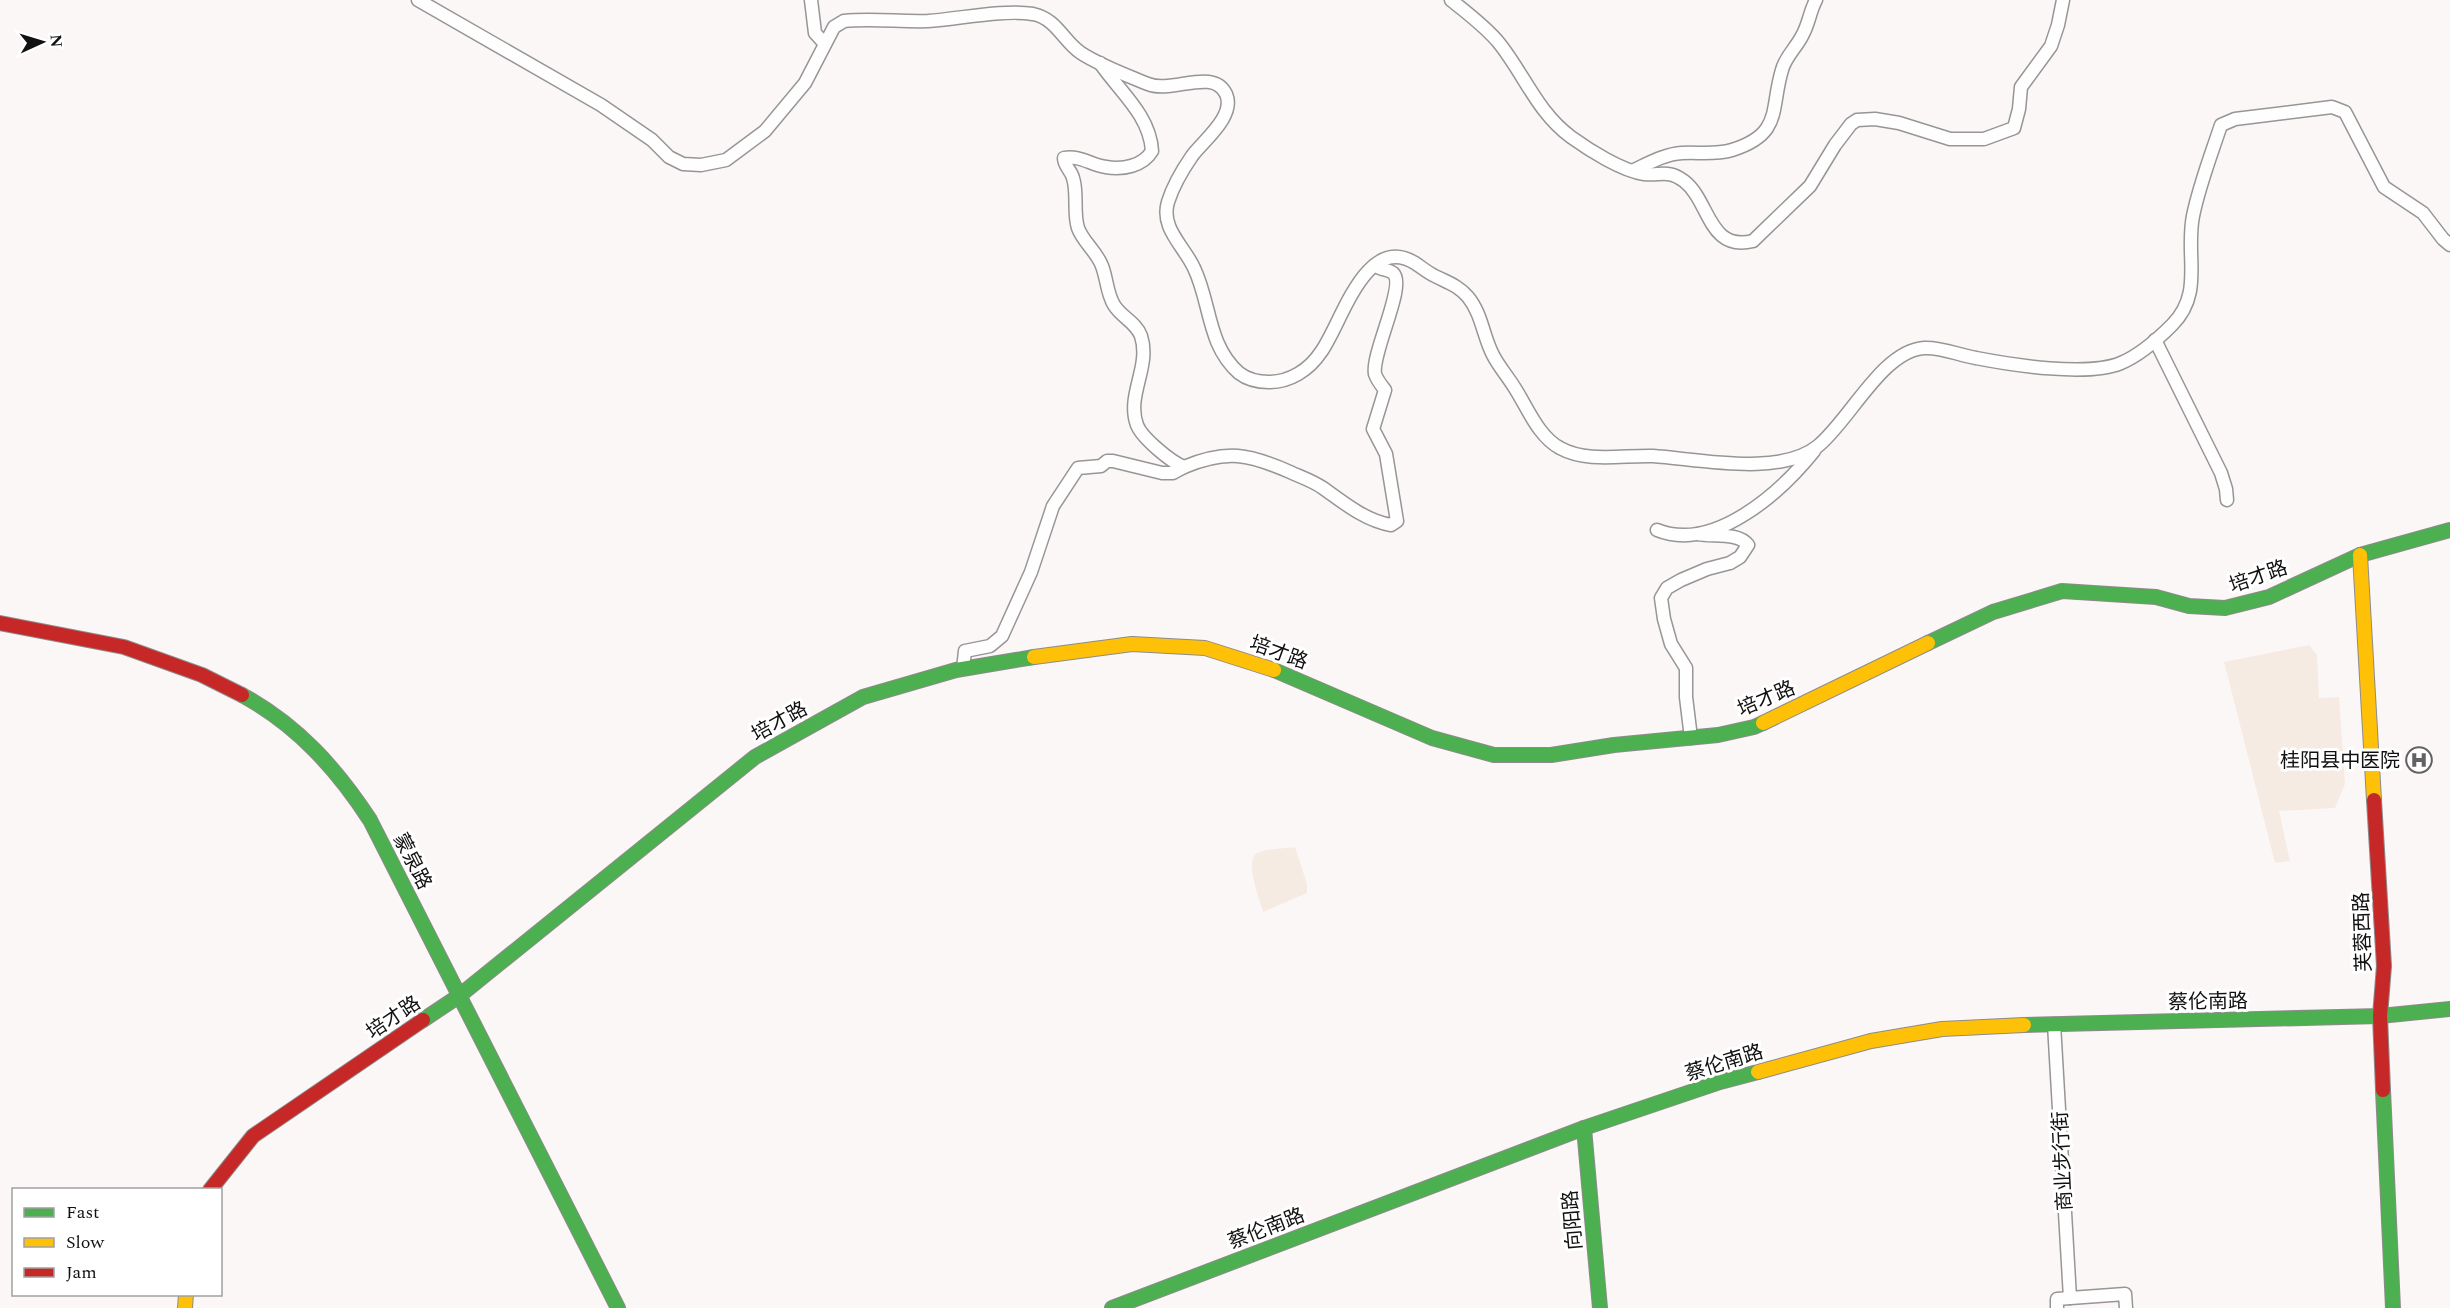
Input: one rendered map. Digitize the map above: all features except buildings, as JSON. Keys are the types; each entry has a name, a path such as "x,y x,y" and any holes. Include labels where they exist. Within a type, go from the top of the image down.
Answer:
{"street":[{"path":"418,0 602,105 652,140 669,157 683,164 700,165 726,160 765,131 805,83 834,27 844,21 932,21 1029,13 1053,22 1075,49 1099,63 1154,87 1172,88 1184,83 1211,82 1220,87 1227,96 1228,105 1223,118 1183,169 1166,209 1166,221 1196,272 1215,337 1222,352 1240,373 1256,382 1277,382 1294,377 1311,364 1324,349 1360,282 1380,260 1398,256 1413,261 1428,273 1459,288 1472,302 1479,315 1492,354 1546,438 1561,450 1582,455 1612,457 1647,456 1710,462 1764,462 1804,454 1819,445"},
{"path":"811,0 815,33 825,44"},
{"path":"1451,0 1499,42 1534,99 1552,122 1592,151 1615,164 1644,174 1659,172 1677,176 1693,188 1714,228 1723,237 1744,243 1753,241 1810,186 1835,145 1851,124 1857,120 1875,119 1899,123 1950,139 1983,139 2014,128 2021,87 2051,46 2063,0"},
{"path":"1634,170 1671,154 1719,153 1733,149 1756,138 1765,130 1772,122 1774,115 1782,68 1803,36 1816,0"},
{"path":"1099,63 1144,121 1149,132 1152,151 1142,162 1126,167 1106,167 1072,156 1064,158 1064,163 1073,176 1078,228 1102,264 1112,303 1118,312 1138,329 1142,338 1143,363 1133,404 1138,427 1147,439 1177,464 1184,467"},
{"path":"1698,534 1719,528 1752,509 1804,463 1888,366 1908,351 1928,348 1942,349 1994,362 2087,371 2121,363 2155,340 2188,306 2192,218 2221,125 2235,120 2332,107 2345,112 2384,187 2423,213 2450,245"},
{"path":"963,669 965,651 990,646 1002,636 1031,572 1053,506 1078,468 1101,466 1107,461 1113,461 1168,474 1198,460 1212,457 1247,456 1320,486 1350,507 1381,524 1391,525 1396,521 1386,454 1373,429 1385,390 1375,373 1376,354 1395,296 1397,280 1393,273 1376,266"},
{"path":"2155,340 2221,473 2227,500"},
{"path":"1657,530 1667,534 1735,537 1744,540 1748,545 1740,557 1730,563 1681,579 1667,588 1661,598 1671,644 1686,668 1686,697 1691,738"},
{"name":"培才路","path":"212,1188 253,1136 459,996 755,757 863,697 963,669 1061,652 1132,644 1205,648 1288,675 1432,738 1494,756 1551,755 1614,745 1718,735 1754,727 1993,612 2061,591 2156,597 2189,606 2225,608 2269,597 2360,555 2450,530"},
{"name":"芙蓉西路","path":"2360,555 2384,966 2380,1016 2393,1308"},
{"name":"蒙泉路","path":"0,623 37,633 96,640 212,678 249,697 284,720 331,765 358,801 616,1306"},
{"name":"蔡伦南路","path":"1113,1308 1584,1128 1720,1082 1871,1041 1942,1029 2380,1016 2450,1009"},
{"name":"商业步行街","path":"2054,1024 2070,1298"},
{"name":"向阳路","path":"1584,1128 1600,1308"},
{"path":"2057,1308 2057,1299 2070,1298 2091,1302 2125,1294 2126,1308"}],"shaded area":[{"path":"2309,645 2317,655 2319,698 2339,697 2345,784 2335,808 2279,811 2290,861 2275,863 2224,662"},
{"path":"1295,847 1307,884 1307,893 1263,912 1252,872 1253,857 1265,850"}],"traffic: fast":[{"path":"1928,643 1993,612 2062,591 2156,597 2189,606 2225,608 2269,597 2360,555 2450,530"},
{"path":"423,1020 459,996 755,757 863,697 956,670 1034,657"},
{"path":"1274,670 1432,738 1494,755 1551,755 1614,745 1718,735 1763,723"},
{"path":"242,695 280,720 314,749 370,820 618,1308"},
{"path":"2024,1025 2380,1016 2450,1009"},
{"path":"1112,1308 1584,1128 1720,1082 1758,1072"},
{"path":"2383,1090 2393,1308"},
{"path":"1584,1128 1600,1308"}],"traffic: slow":[{"path":"2360,555 2374,800"},
{"path":"1763,723 1928,643"},
{"path":"1034,657 1132,644 1205,648 1274,670"},
{"path":"1758,1072 1871,1041 1942,1029 2024,1025"},
{"path":"185,1308 186,1296"}],"traffic: jam":[{"path":"0,623 124,647 202,675 242,695"},
{"path":"2374,800 2384,966 2380,1016 2383,1090"},
{"path":"212,1188 253,1136 423,1020"}],"place":[{"name":"桂阳县中医院","path":"2419,760"}]}
